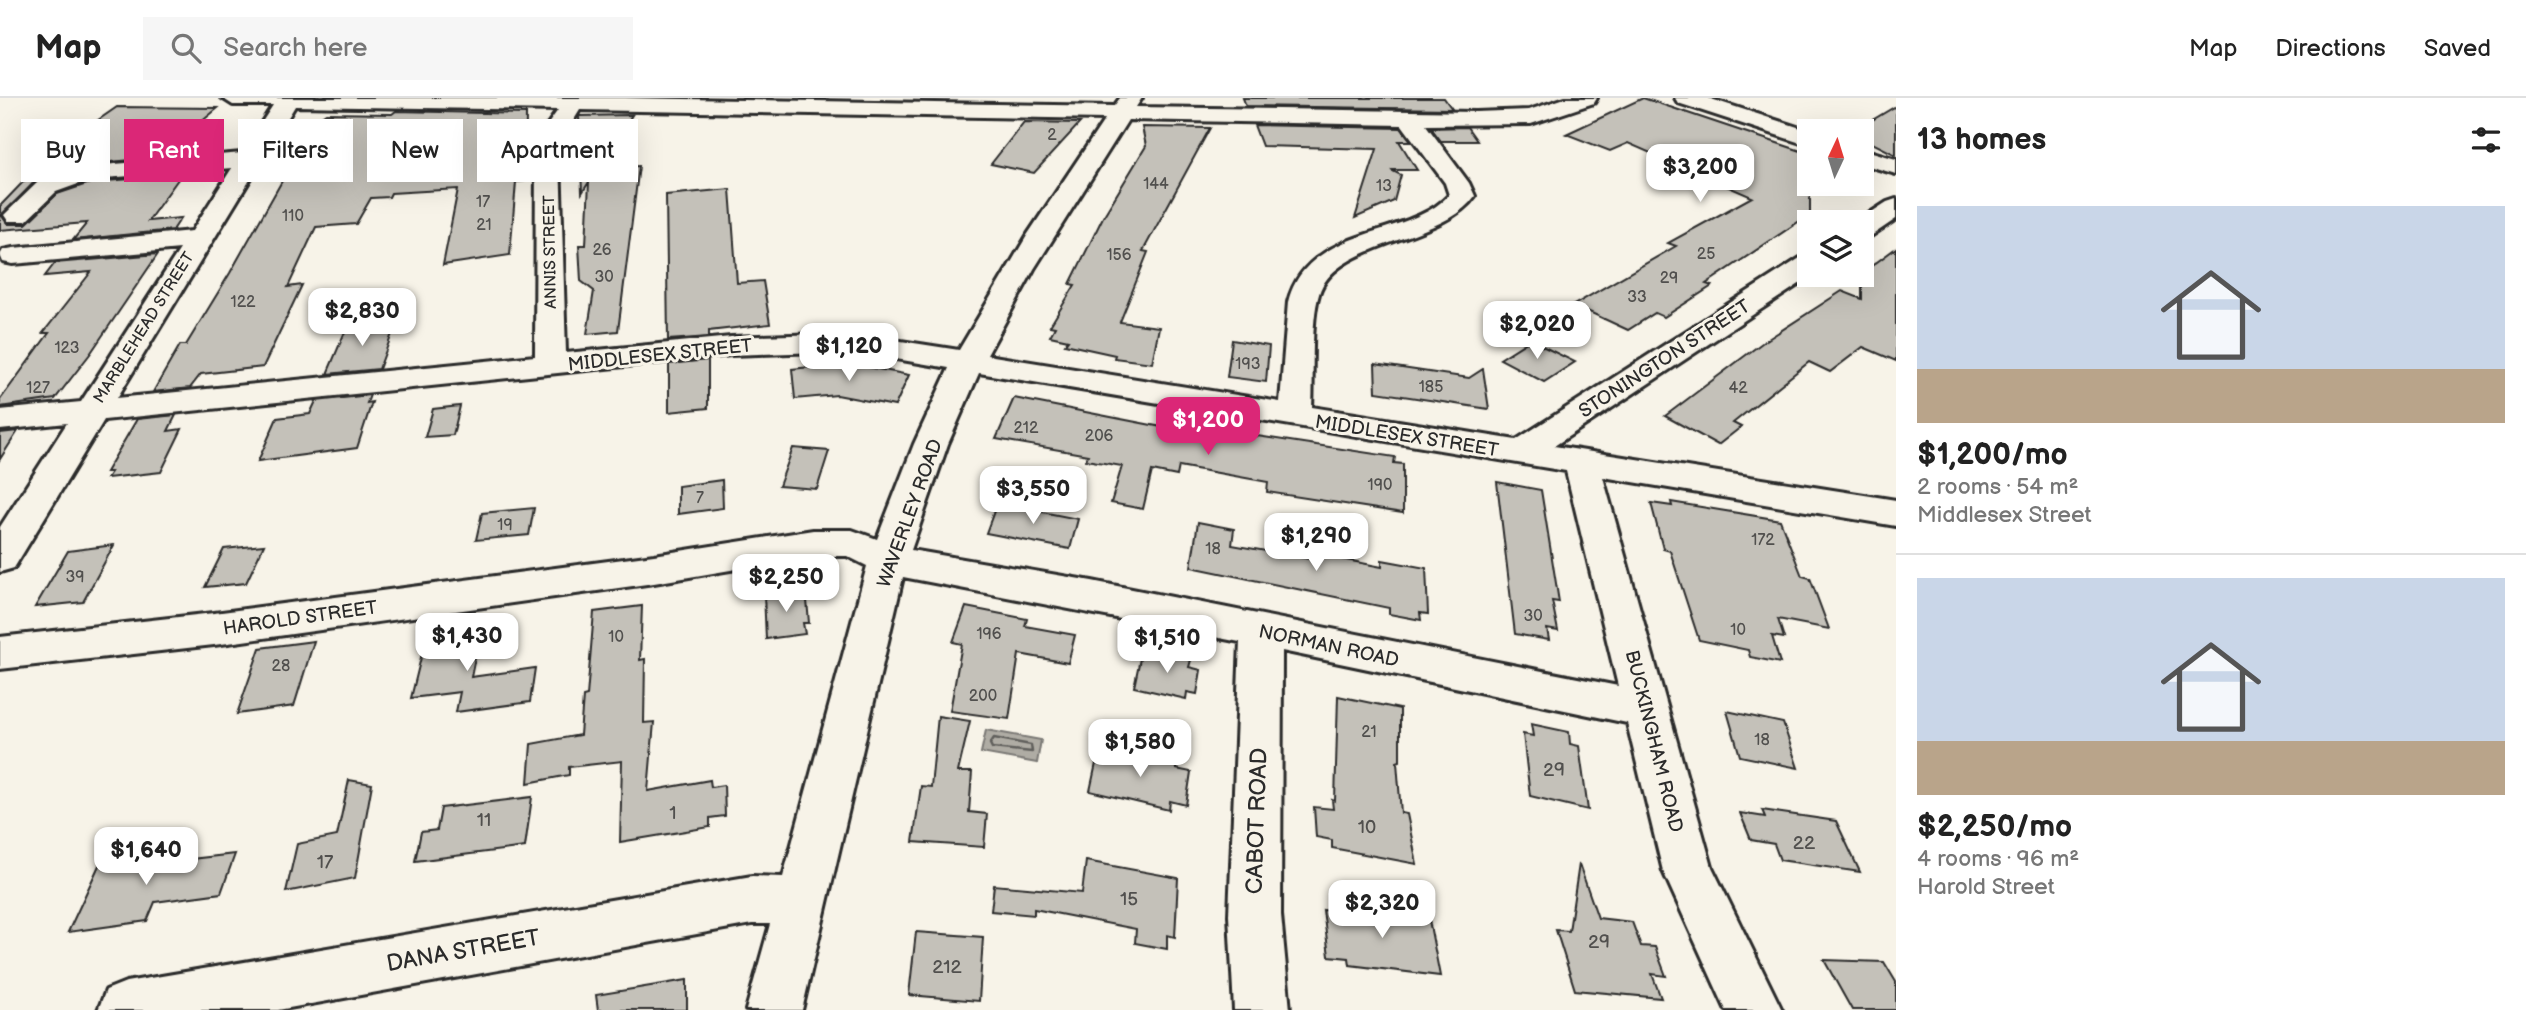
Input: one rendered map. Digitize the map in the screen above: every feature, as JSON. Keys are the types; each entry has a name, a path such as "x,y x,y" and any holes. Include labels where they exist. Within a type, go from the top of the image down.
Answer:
{"street":[{"path":"233,98 1126,106 1409,118 1531,117 1587,98"},
{"name":"MARBLEHEAD STREET","path":"274,119 288,98"},
{"path":"1685,98 1797,135"},
{"name":"ANNIS STREET","path":"551,364 548,158 555,131 576,101"},
{"name":"WAVERLEY ROAD","path":"774,1010 888,560 968,362 1024,260 1090,155 1126,106"},
{"path":"1295,417 1300,320 1305,291 1313,275 1338,256 1459,204 1462,196 1457,183 1409,118"},
{"path":"1874,160 1896,167"},
{"path":"17,215 47,187 89,172 238,161"},
{"name":"MARBLEHEAD STREET","path":"0,558 238,176"},
{"path":"1874,222 1896,207"},
{"path":"13,256 198,239"},
{"name":"STONINGTON STREET","path":"1519,453 1797,272"},
{"name":"MIDDLESEX STREET","path":"0,420 791,342 859,343 1295,417 1896,513"},
{"name":"BUCKINGHAM ROAD","path":"1582,463 1688,871 1754,1010"},
{"name":"HAROLD STREET","path":"0,653 214,629 558,583 813,543 852,543 888,560"},
{"name":"NORMAN ROAD","path":"888,560 1261,631 1646,709"},
{"name":"CABOT ROAD","path":"1261,631 1253,888 1255,954 1262,1010"},
{"name":"DANA STREET","path":"126,1010 752,900 800,901"}],"water":[{"path":"986,730 1041,740 1037,763 981,753"}],"building":[{"path":"1243,98 1444,98 1452,109 1246,106"},
{"path":"1643,98 1797,150 1797,196 1810,196 1810,210 1797,210 1797,223 1706,284 1712,286 1664,317 1655,313 1628,330 1574,305 1676,246 1668,243 1752,197 1628,143 1610,151 1566,134"},
{"path":"1896,106 1896,155 1874,144 1874,119"},
{"path":"117,107 218,108 205,119 124,119 124,161 110,162 110,119 100,119"},
{"path":"396,111 526,114 526,119 477,119 477,182 516,182 510,255 443,265 458,189 391,193 389,197 371,198 356,224 316,227 288,287 302,285 263,367 201,374 190,388 153,392 180,345 186,345 281,182 353,182 353,119 317,119 326,113 392,114"},
{"path":"632,115 629,119 579,119 579,116"},
{"path":"1024,122 1080,123 1034,173 991,164"},
{"path":"1254,125 1401,128 1411,141 1399,141 1417,170 1391,170 1401,175 1394,201 1355,218 1377,149 1262,146"},
{"path":"1142,127 1210,128 1143,251 1148,252 1120,322 1159,327 1152,363 1114,358 1115,355 1065,344 1068,340 1050,336 1055,327 1050,326 1075,285 1070,284 1103,217 1146,146"},
{"path":"1467,127 1477,141 1441,141 1431,128"},
{"path":"124,180 124,182 176,182 148,221 181,218 173,230 73,240 87,223 0,230 0,206 23,182 34,182 2,216 8,224 26,224 57,194 93,182"},
{"path":"582,182 589,182 582,193"},
{"path":"589,182 637,182 618,331 587,334 594,291 581,281 579,245 586,245"},
{"path":"730,189 737,283 763,281 770,324 709,331 709,337 668,340 666,195"},
{"path":"1896,248 1896,361 1863,347 1830,372 1809,362 1733,423 1741,427 1718,445 1665,416 1762,343 1842,291 1862,299 1862,287 1874,287 1874,264"},
{"path":"158,254 90,354 55,399 0,407 0,400 49,333 43,333 91,272 45,276 55,263"},
{"path":"396,323 379,369 327,374 347,327"},
{"path":"1232,340 1269,346 1266,382 1227,377"},
{"path":"1530,340 1575,362 1544,382 1500,359"},
{"path":"708,360 708,408 669,412 669,364"},
{"path":"848,363 909,375 895,406 837,395 795,399 792,369"},
{"path":"1375,364 1469,378 1483,369 1489,409 1376,392"},
{"path":"370,395 367,403 372,402 357,448 258,461 277,418 310,414 316,401"},
{"path":"1014,398 1223,439 1224,431 1395,457 1394,463 1403,464 1403,513 1267,492 1268,482 1179,466 1177,476 1152,471 1143,509 1111,503 1122,466 1086,460 1088,455 996,439"},
{"path":"460,406 453,435 425,437 433,409"},
{"path":"176,415 168,431 182,429 161,472 107,478 111,472 106,472 137,419"},
{"path":"18,431 0,459 0,433"},
{"path":"793,448 829,451 817,489 779,486"},
{"path":"722,480 723,508 678,514 678,486"},
{"path":"1497,482 1541,490 1559,602 1552,601 1558,631 1547,629 1549,640 1515,634"},
{"path":"1671,502 1780,520 1802,576 1810,578 1829,629 1778,619 1784,638 1772,636 1780,663 1750,657 1748,650 1699,640 1670,551 1663,549 1651,503 1672,506"},
{"path":"997,503 1078,519 1070,549 986,533"},
{"path":"534,508 529,535 476,540 482,513"},
{"path":"1198,522 1234,529 1232,545 1316,560 1316,554 1382,567 1382,560 1426,568 1428,614 1420,613 1421,620 1389,614 1389,608 1191,567"},
{"path":"114,545 83,602 35,607 68,551"},
{"path":"264,545 246,583 205,587 224,549"},
{"path":"806,589 809,623 803,623 805,634 766,639 764,594"},
{"path":"642,606 640,660 645,659 644,723 654,722 648,791 710,780 711,787 724,785 725,816 710,818 710,827 620,842 622,761 569,767 569,775 528,783 531,744 580,735 583,697 587,696 594,612"},
{"path":"966,607 1027,619 1025,626 1075,635 1068,663 1019,654 1009,719 950,711 962,644 953,642"},
{"path":"482,622 471,677 535,668 530,702 456,712 460,692 411,698 427,633 452,631 453,626"},
{"path":"314,641 294,706 237,714 260,648"},
{"path":"1142,649 1191,660 1189,667 1201,670 1197,694 1187,692 1186,699 1134,687"},
{"path":"1338,696 1400,709 1400,761 1397,762 1401,813 1407,814 1417,864 1332,848 1332,840 1316,837 1314,807 1333,809 1332,800 1335,801"},
{"path":"1727,711 1783,723 1798,768 1740,756"},
{"path":"938,716 970,721 958,772 972,772 969,812 987,814 984,847 913,842 921,786 931,787"},
{"path":"1531,724 1569,732 1570,744 1579,746 1588,810 1530,796 1523,734 1533,736"},
{"path":"1100,745 1176,763 1176,769 1191,772 1186,805 1170,801 1169,810 1090,791"},
{"path":"349,780 372,784 355,878 286,892 297,844 337,836"},
{"path":"532,797 525,847 415,861 421,832 437,830 441,808"},
{"path":"1762,810 1836,821 1860,872 1780,860 1774,844 1751,840 1740,813 1765,817"},
{"path":"178,851 173,861 235,854 221,893 155,902 147,921 68,932 101,861"},
{"path":"1086,861 1178,878 1175,937 1167,935 1167,949 1135,943 1136,929 1034,909 1034,915 991,911 994,885 1082,893"},
{"path":"1579,864 1598,918 1632,922 1641,946 1655,947 1666,976 1652,974 1661,998 1575,990 1556,930 1569,931"},
{"path":"1343,905 1428,915 1440,976 1350,965 1349,958 1329,956 1323,910 1344,913"},
{"path":"916,932 983,937 979,1001 909,995"},
{"path":"1824,960 1884,962 1896,982 1896,1010 1852,1010"},
{"path":"687,980 687,1010 598,1010 596,995"}]}
